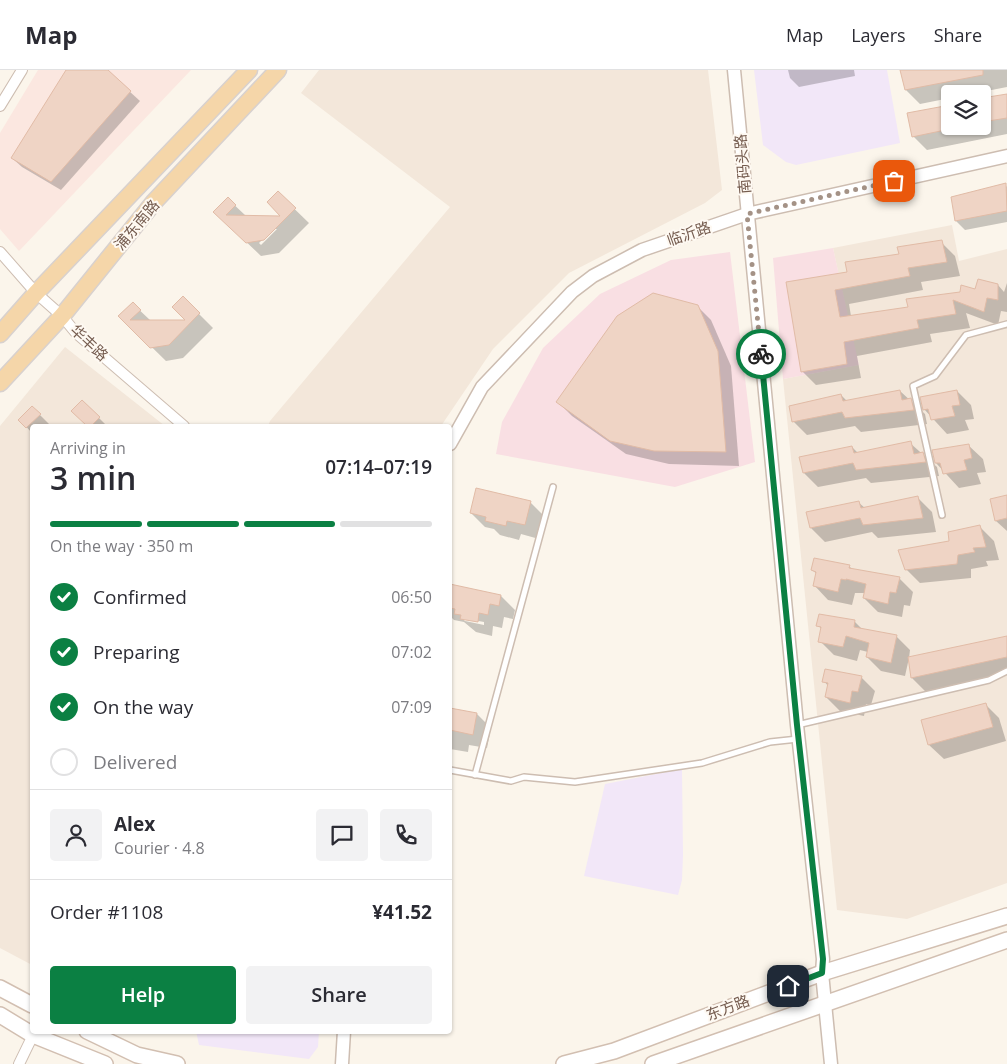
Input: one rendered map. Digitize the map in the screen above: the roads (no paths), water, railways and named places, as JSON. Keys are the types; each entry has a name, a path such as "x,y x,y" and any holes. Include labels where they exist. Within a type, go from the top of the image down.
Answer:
{"main road":[{"name":"浦东南路","path":"0,334 36,293 249,70"},
{"name":"浦东南路","path":"0,383 62,316 154,202 278,70"},
{"name":"东方路","path":"564,1064 614,1051 822,973 1007,916"},
{"name":"东方路","path":"653,1064 1007,940"},
{"path":"0,988 30,1004"},
{"path":"0,1015 30,1031"},
{"path":"36,1034 105,1064"},
{"path":"93,1034 137,1055 178,1064"}],"street":[{"path":"0,106 22,70"},
{"name":"南码头路","path":"734,70 797,725 823,959 822,973 831,1064"},
{"name":"临沂路","path":"452,440 482,387 572,292 593,276 642,250 747,214 1007,156"},
{"name":"华丰路","path":"0,252 36,293 62,316 76,334 182,424"},
{"path":"19,1064 34,1034"},
{"path":"342,1064 344,1034"}],"lane":[{"path":"942,516 913,386 935,376 966,335 1007,324"},
{"path":"475,775 553,486"},
{"path":"797,725 989,680 1007,671"},
{"path":"452,770 511,781 524,777 576,782 702,763 770,742 799,739"}]}
